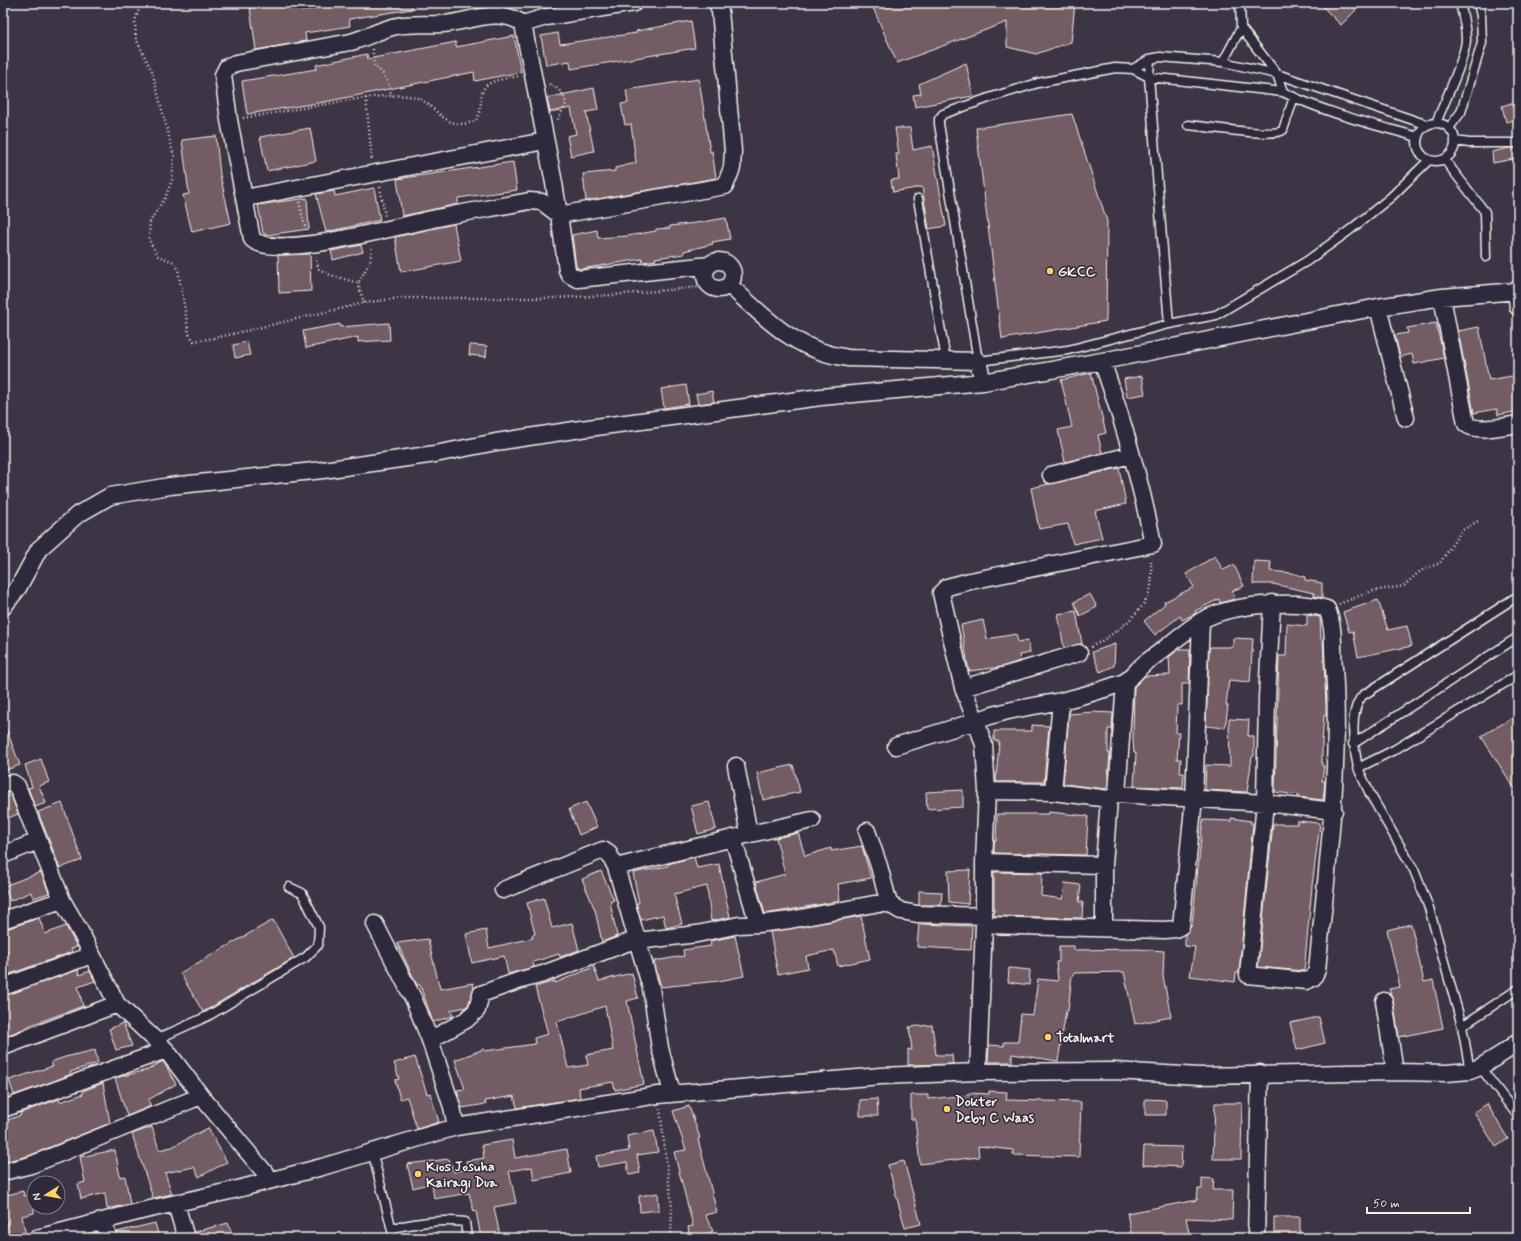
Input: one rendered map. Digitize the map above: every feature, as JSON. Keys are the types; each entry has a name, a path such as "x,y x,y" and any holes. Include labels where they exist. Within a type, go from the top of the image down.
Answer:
{"street":[{"path":"523,24 546,18 634,3"},
{"path":"717,3 720,11 733,151 732,168 725,186 559,215 542,202 529,201 441,217 388,230 310,244 267,246 256,243 252,239 229,120 223,75 227,67 236,63 351,42 395,26 411,24 443,24 496,15 514,17 523,24 559,215 567,270 570,275 578,279 710,265 705,276 711,286 717,289 729,285 783,332 813,350 828,355 848,358 978,361 982,382"},
{"path":"244,198 545,141"},
{"path":"3,607 18,588 39,549 76,515 93,504 110,496 170,486 323,470 435,454 496,442 573,430 814,398 897,388 982,382 1102,361 1378,307 1442,297 1517,291 1518,307"},
{"path":"1442,297 1466,424 1469,427 1478,429 1518,424"},
{"path":"1378,307 1406,418"},
{"path":"978,1072 987,791 984,745 963,688 941,593 943,590 970,581 1153,544 1146,508 1102,361"},
{"path":"1051,475 1131,455"},
{"path":"896,746 1008,710 1062,701 1125,682 1143,664 1160,654 1201,621 1221,613 1272,603 1315,605 1327,608 1334,633 1333,654 1336,706 1334,811 1317,970 1313,978 1306,980 1277,979 1248,975 1265,803 1267,698 1272,603"},
{"path":"430,1040 466,1020 477,1010 481,994 550,972 629,942 697,934 739,925 758,924 874,904 889,904 901,911 917,914 984,921 1104,928 1176,929 1181,926 1194,798 1201,621"},
{"path":"963,688 1079,653"},
{"path":"1104,928 1104,865 1125,682"},
{"path":"1053,792 1062,701"},
{"path":"736,766 749,834"},
{"path":"3,784 13,783 17,786 62,900 117,1004 161,1045 201,1096 271,1180"},
{"path":"987,791 1053,792 1113,797 1194,798 1265,803 1334,811"},
{"path":"616,868 732,838 812,820"},
{"path":"867,832 879,866 889,904"},
{"path":"732,838 758,924"},
{"path":"3,855 38,841"},
{"path":"503,890 603,850 609,854 616,868 651,988 665,1094"},
{"path":"984,862 1104,865"},
{"path":"3,920 62,900"},
{"path":"375,924 414,1000 430,1040 452,1107 456,1127"},
{"path":"3,987 92,956"},
{"path":"1384,1001 1395,1072"},
{"path":"3,1047 117,1004"},
{"path":"37,1238 271,1180 456,1127 665,1094 881,1076 978,1072 1114,1071 1199,1076 1260,1073 1446,1073 1475,1069 1503,1053 1518,1042"},
{"path":"3,1109 161,1045"},
{"path":"1256,1238 1260,1073"},
{"path":"3,1172 31,1165 201,1096"},
{"path":"176,1204 186,1238"},
{"path":"102,1221 109,1238"}],"lane":[{"path":"1223,62 1241,28 1240,3"},
{"path":"1133,69 1150,59 1160,57 1223,62 1277,74 1432,124 1443,124 1454,134 1454,148 1450,155 1437,161 1429,160 1420,150 1418,137 1422,130 1432,124 1462,56 1466,41 1464,20 1460,3"},
{"path":"1449,128 1461,112 1482,43 1481,16 1478,3"},
{"path":"1241,28 1277,74 1283,92"},
{"path":"1150,59 1149,77 1169,324"},
{"path":"1418,137 1340,115 1283,92 1149,77 1133,69 1115,68 1038,83 943,114 939,119 978,361 1068,350 1169,324 1216,315 1307,261 1356,226 1391,197 1429,160"},
{"path":"1188,125 1278,133 1282,130 1294,97"},
{"path":"1455,141 1470,143 1518,143"},
{"path":"1444,159 1485,212 1486,257"},
{"path":"918,199 946,360"},
{"path":"1518,596 1362,696 1358,701 1355,712 1353,744 1358,768 1370,794 1414,870 1428,908 1475,1069 1518,1116"},
{"path":"1353,744 1518,637"},
{"path":"1358,768 1394,750 1518,675"},
{"path":"161,1045 306,957 318,945 319,927 302,893 289,887"},
{"path":"1462,1026 1518,989"},
{"path":"372,1151 394,1238"},
{"path":"392,1228 441,1220 464,1222 467,1238"}],"path":[{"path":"370,36 373,50 372,60 375,67 387,81 392,96"},
{"path":"229,120 366,98 410,96 422,99 447,121 458,124 473,122 477,118 480,110 481,95 486,86 491,82 532,75"},
{"path":"366,98 374,173 379,183 388,230"},
{"path":"358,283 364,303"},
{"path":"1327,608 1372,591 1404,586 1420,571 1440,563 1461,531 1478,521"},
{"path":"1079,653 1099,643 1134,616 1142,607 1150,591 1153,544"},
{"path":"665,1094 672,1206 671,1238"}],"building":[{"path":"283,3 301,3 302,11 346,3 412,3 412,9 349,19 350,26 305,33 306,41 256,50 250,8"},
{"path":"871,3 1075,3 1071,42 1036,54 1007,47 1007,22 897,63"},
{"path":"1319,3 1350,3 1356,10 1341,25"},
{"path":"691,21 695,48 571,69 570,61 546,65 541,36 558,33 560,44 637,33 636,31"},
{"path":"514,36 521,72 475,81 474,72 324,102 247,114 242,81 317,69 316,65 367,54 368,59 456,42 456,47"},
{"path":"966,63 973,96 915,107 913,95 921,94 919,84"},
{"path":"699,79 710,152 712,151 716,178 586,201 583,174 615,171 615,168 636,163 631,124 625,125 621,104 628,103 626,90"},
{"path":"594,88 598,110 586,112 594,151 571,156 567,136 576,134 571,108 550,112 547,98"},
{"path":"1518,101 1518,119 1506,122 1502,106"},
{"name":"GKCC","path":"1072,114 1107,221 1106,321 1002,339 976,128"},
{"path":"310,128 316,161 267,171 260,137"},
{"path":"895,128 910,128 913,150 932,146 946,226 929,229 922,187 893,192 891,180 899,179 896,154 899,154"},
{"path":"216,136 220,175 231,223 192,232 183,195 189,194 182,140"},
{"path":"1509,148 1518,148 1518,158 1493,163 1492,152"},
{"path":"513,162 517,190 458,198 458,204 402,216 397,179"},
{"path":"374,188 380,220 326,232 316,194 334,191 335,196"},
{"path":"307,198 309,229 267,235 263,233 258,205"},
{"path":"726,218 730,239 712,242 713,244 684,251 684,254 655,258 656,260 643,262 642,259 580,269 576,267 572,235 597,230 598,238 627,236 656,231 656,229 670,228 670,226"},
{"path":"454,224 461,261 401,272 395,237"},
{"path":"361,245 363,252 333,260 331,251"},
{"path":"310,254 311,291 279,293 278,255"},
{"path":"389,323 390,340 358,342 358,337 306,348 303,331 340,324 340,327"},
{"path":"1436,323 1444,358 1414,364 1412,354 1400,357 1395,335 1408,333 1407,328"},
{"path":"1479,327 1489,380 1518,375 1518,411 1498,415 1497,409 1474,413 1458,331"},
{"path":"247,342 250,355 235,358 233,345"},
{"path":"470,345 487,346 486,357 469,355"},
{"path":"1091,373 1106,433 1098,435 1102,453 1065,462 1058,430 1072,427 1061,380"},
{"path":"1142,376 1145,394 1127,397 1124,379"},
{"path":"686,385 689,404 664,408 661,389"},
{"path":"712,391 714,402 698,404 696,394"},
{"path":"1119,468 1126,504 1095,511 1102,538 1073,544 1068,524 1039,529 1031,488"},
{"path":"1215,556 1223,570 1234,565 1244,586 1232,591 1235,599 1220,603 1219,599 1195,611 1196,613 1182,620 1180,616 1155,635 1144,621 1165,604 1164,602 1194,587 1186,574"},
{"path":"1254,561 1271,562 1270,571 1292,573 1305,577 1305,580 1322,583 1322,598 1314,596 1314,593 1273,584 1253,584"},
{"path":"1090,594 1097,607 1080,616 1074,602"},
{"path":"1378,600 1388,630 1407,626 1412,646 1358,657 1353,631 1349,632 1343,612"},
{"path":"1076,611 1082,644 1064,648 1058,614"},
{"path":"1307,615 1320,617 1321,639 1323,639 1326,716 1324,715 1322,742 1322,766 1324,766 1322,781 1325,781 1323,800 1275,792 1279,656 1286,656 1287,624 1307,626"},
{"path":"983,620 987,639 1016,634 1018,642 1028,640 1030,653 1019,655 1020,661 1001,667 969,671 961,625"},
{"path":"1233,638 1253,639 1250,682 1229,680 1225,728 1206,726 1209,648 1233,647"},
{"path":"1115,644 1114,666 1100,672 1092,652"},
{"path":"1179,649 1190,649 1189,684 1182,684 1182,705 1177,705 1176,733 1179,733 1177,759 1181,759 1180,773 1184,773 1183,788 1134,786 1136,753 1134,753 1133,740 1134,687 1145,676 1170,675 1169,657"},
{"path":"1093,712 1113,713 1112,729 1108,729 1108,753 1110,753 1107,789 1063,784 1069,714"},
{"path":"1518,715 1518,794 1481,736"},
{"path":"1229,719 1249,720 1248,736 1254,736 1254,756 1252,757 1247,792 1205,790 1206,765 1230,766"},
{"path":"3,723 20,765 3,771"},
{"path":"1032,725 1049,726 1044,782 996,782 999,741 994,741 994,731 1032,731"},
{"path":"41,759 49,782 39,786 46,803 35,807 28,788 32,787 25,765"},
{"path":"793,765 800,792 763,800 757,773"},
{"path":"963,790 963,807 927,809 926,792"},
{"path":"11,795 18,814 3,820 3,799"},
{"path":"586,802 597,827 579,835 569,809"},
{"path":"709,802 716,829 698,834 691,806"},
{"path":"62,803 82,860 60,868 38,812"},
{"path":"1049,812 1088,816 1086,855 994,853 997,814 1049,814"},
{"path":"1231,818 1251,821 1250,823 1253,823 1239,973 1236,973 1235,982 1190,976 1195,947 1185,946 1185,934 1192,925 1203,820 1231,821"},
{"path":"1297,821 1320,823 1304,971 1258,967 1273,824 1297,824"},
{"path":"798,833 805,856 831,848 831,851 862,846 871,878 838,884 840,901 765,914 756,882 785,874 776,838"},
{"path":"694,857 697,868 719,864 730,917 711,921 707,886 674,894 682,924 666,928 663,915 641,920 636,903 639,903 633,873 668,866 668,864"},
{"path":"970,870 968,904 949,902 948,871"},
{"path":"601,871 614,900 610,902 617,936 602,942 595,910 582,879"},
{"path":"41,872 49,893 33,898 31,892 10,901 4,886"},
{"path":"994,872 1042,873 1041,896 1063,899 1065,883 1081,885 1079,902 1083,902 1082,918 994,916"},
{"path":"919,891 942,892 941,905 919,905"},
{"path":"544,898 552,928 572,923 579,950 560,957 559,954 533,962 534,967 508,974 504,956 472,963 466,934 486,930 489,948 533,938 532,935 535,934 527,903"},
{"path":"861,916 870,959 838,966 834,950 806,956 808,968 778,974 770,932"},
{"path":"39,918 45,934 66,926 77,947 71,949 72,952 7,975 3,965 3,955 8,953 3,940 3,930"},
{"path":"273,920 294,958 203,1012 180,973"},
{"path":"919,924 972,926 971,950 917,947"},
{"path":"1411,924 1424,982 1433,980 1443,1028 1399,1037 1393,1000 1389,989 1400,987 1387,930"},
{"path":"735,936 744,976 719,981 661,987 654,961 684,956 683,950 711,946 710,941"},
{"path":"428,939 440,989 473,983 474,988 466,1007 451,1010 453,1016 433,1022 420,985 417,985 397,943"},
{"path":"1059,946 1074,946 1074,950 1137,949 1164,951 1163,976 1171,1017 1135,1024 1124,972 1075,973 1072,975 1068,1011 1066,1011 1058,1061 1012,1054 1012,1062 988,1062 989,1045 1004,1046 1004,1042 1018,1042 1021,1014 1033,1015 1038,979 1058,981 1056,962 1059,962"},
{"path":"594,967 599,981 632,973 638,998 627,1001 644,1084 615,1090 613,1082 579,1088 580,1098 517,1108 514,1096 485,1101 486,1104 462,1108 457,1090 465,1089 455,1060 484,1049 485,1051 535,1044 534,1038 548,1034 535,987 555,981 555,983","holes":["605,1006 613,1050 586,1055 588,1065 568,1068 557,1022"]},
{"path":"1009,968 1030,970 1029,985 1008,982"},
{"path":"78,970 79,975 90,971 95,981 78,987 83,1006 28,1026 3,1037 3,996"},
{"path":"1319,1017 1325,1043 1297,1050 1290,1023"},
{"path":"123,1023 132,1046 116,1050 109,1029"},
{"path":"932,1025 936,1055 952,1055 953,1064 908,1065 908,1049 912,1050 909,1027"},
{"path":"95,1050 98,1063 70,1072 71,1074 54,1081 14,1095 9,1080 53,1066 51,1062 65,1057"},
{"path":"415,1057 427,1094 430,1093 439,1122 417,1129 407,1097 400,1099 395,1080 399,1079 394,1063"},
{"path":"163,1061 176,1084 148,1100 151,1106 127,1116 115,1078 147,1070"},
{"path":"103,1083 110,1123 28,1156 3,1162 3,1122 21,1115 20,1113 59,1099 60,1102 83,1094 83,1091"},
{"path":"989,1091 1007,1092 1006,1100 1081,1102 1079,1157 1013,1155 1013,1150 978,1146 979,1157 920,1164 915,1119 911,1119 911,1095 928,1095 928,1099 969,1095 969,1093 989,1094"},
{"path":"877,1099 878,1116 860,1116 860,1100"},
{"path":"1145,1099 1166,1100 1166,1115 1145,1115"},
{"path":"1215,1103 1242,1103 1241,1159 1213,1159"},
{"path":"1487,1104 1508,1139 1496,1147 1474,1112"},
{"path":"689,1106 700,1138 698,1139 717,1212 705,1215 713,1231 700,1238 690,1238 688,1227 693,1226 674,1152 686,1150 673,1111"},
{"path":"152,1127 159,1150 172,1147 208,1128 227,1162 199,1177 194,1167 165,1173 172,1194 153,1198 132,1134"},
{"path":"654,1131 658,1152 637,1155 640,1173 629,1175 627,1162 598,1167 596,1156 629,1151 627,1136"},
{"path":"512,1140 515,1158 567,1149 571,1173 534,1180 532,1167 509,1171 516,1203 494,1207 500,1236 481,1238 476,1211 474,1212 469,1193 434,1199 432,1183 413,1188 407,1164 449,1159 454,1172 467,1169 466,1161 484,1158 482,1145"},
{"path":"1144,1146 1182,1147 1181,1167 1143,1165"},
{"path":"115,1150 120,1177 125,1176 130,1204 107,1209 105,1193 81,1199 78,1184 85,1182 80,1157"},
{"path":"904,1161 921,1224 905,1228 888,1165"},
{"path":"1202,1178 1214,1179 1213,1190 1233,1190 1232,1220 1186,1218 1189,1233 1161,1238 1132,1238 1127,1213 1197,1200 1198,1189 1202,1189"},
{"path":"23,1191 24,1196 26,1196 26,1215 22,1216 26,1236 10,1238 6,1219 3,1220 3,1196"},
{"path":"658,1193 659,1210 640,1212 639,1196"},
{"path":"1274,1217 1300,1217 1300,1238 1274,1238"},
{"path":"155,1223 159,1238 118,1238 117,1232"},
{"path":"228,1223 234,1238 195,1238 194,1232"}],"place":[{"name":"GKCC","path":"1050,271"},
{"name":"Totalmart","path":"1048,1037"},
{"name":"Dokter Deby C Waas","path":"947,1109"},
{"name":"Kios Josuha Kairagi Dua","path":"418,1174"}]}
